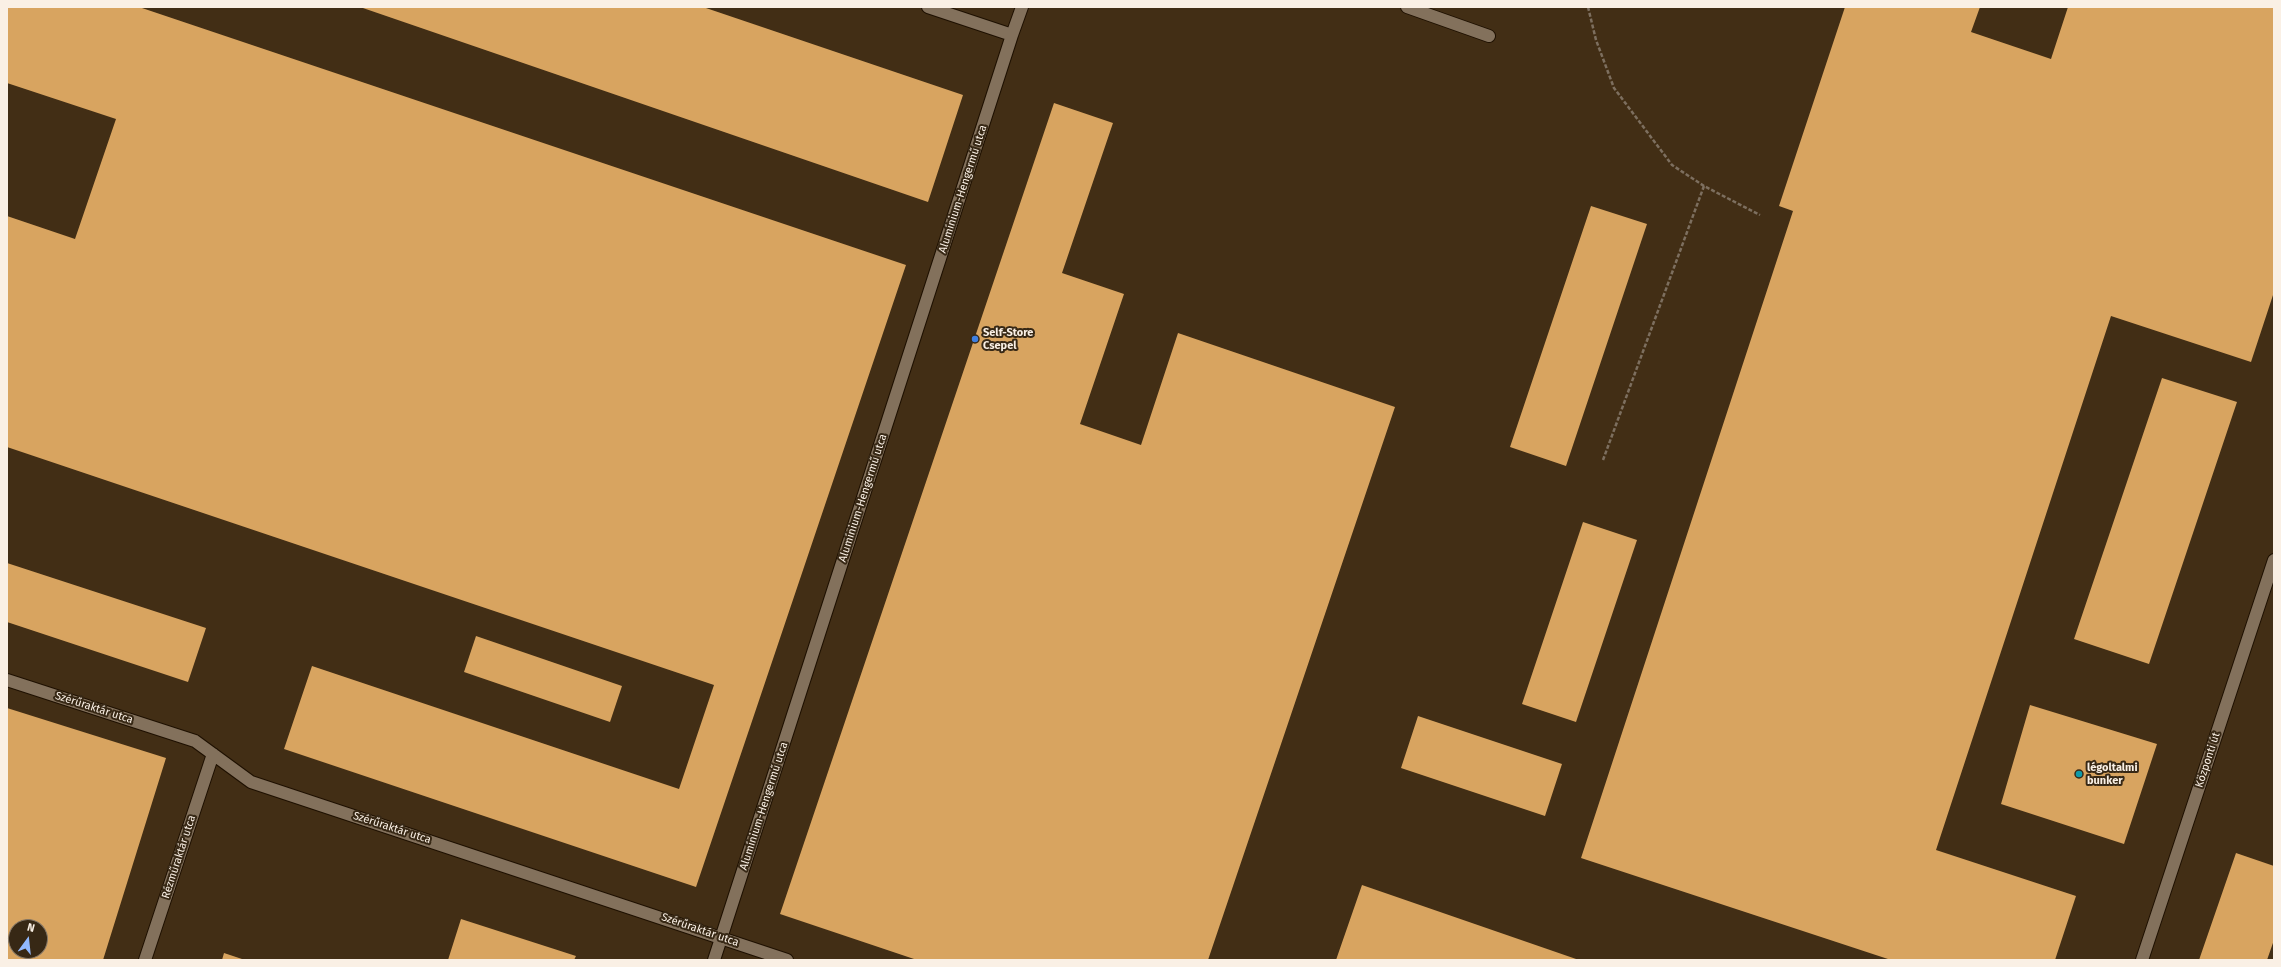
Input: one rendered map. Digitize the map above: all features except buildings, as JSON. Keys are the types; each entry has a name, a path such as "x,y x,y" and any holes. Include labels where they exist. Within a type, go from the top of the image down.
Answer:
{"street":[{"path":"928,7 1012,35"},
{"name":"Alumínium-Hengermű utca","path":"714,960 1022,7"},
{"path":"1407,7 1489,36"},
{"name":"Központi út","path":"2142,960 2274,560"},
{"name":"Szérűraktár utca","path":"7,680 195,741 251,782 787,960"},
{"name":"Rézműraktár utca","path":"145,960 213,754"}],"path":[{"path":"1588,7 1596,40 1614,88 1672,165 1704,186 1760,215"},
{"path":"1603,460 1704,186"}],"shaded area":[{"path":"7,7 2274,7 2274,960 7,960"}],"place":[{"name":"Self-Store Csepel","path":"975,339"},
{"name":"légoltalmi bunker","path":"2079,774"}]}
